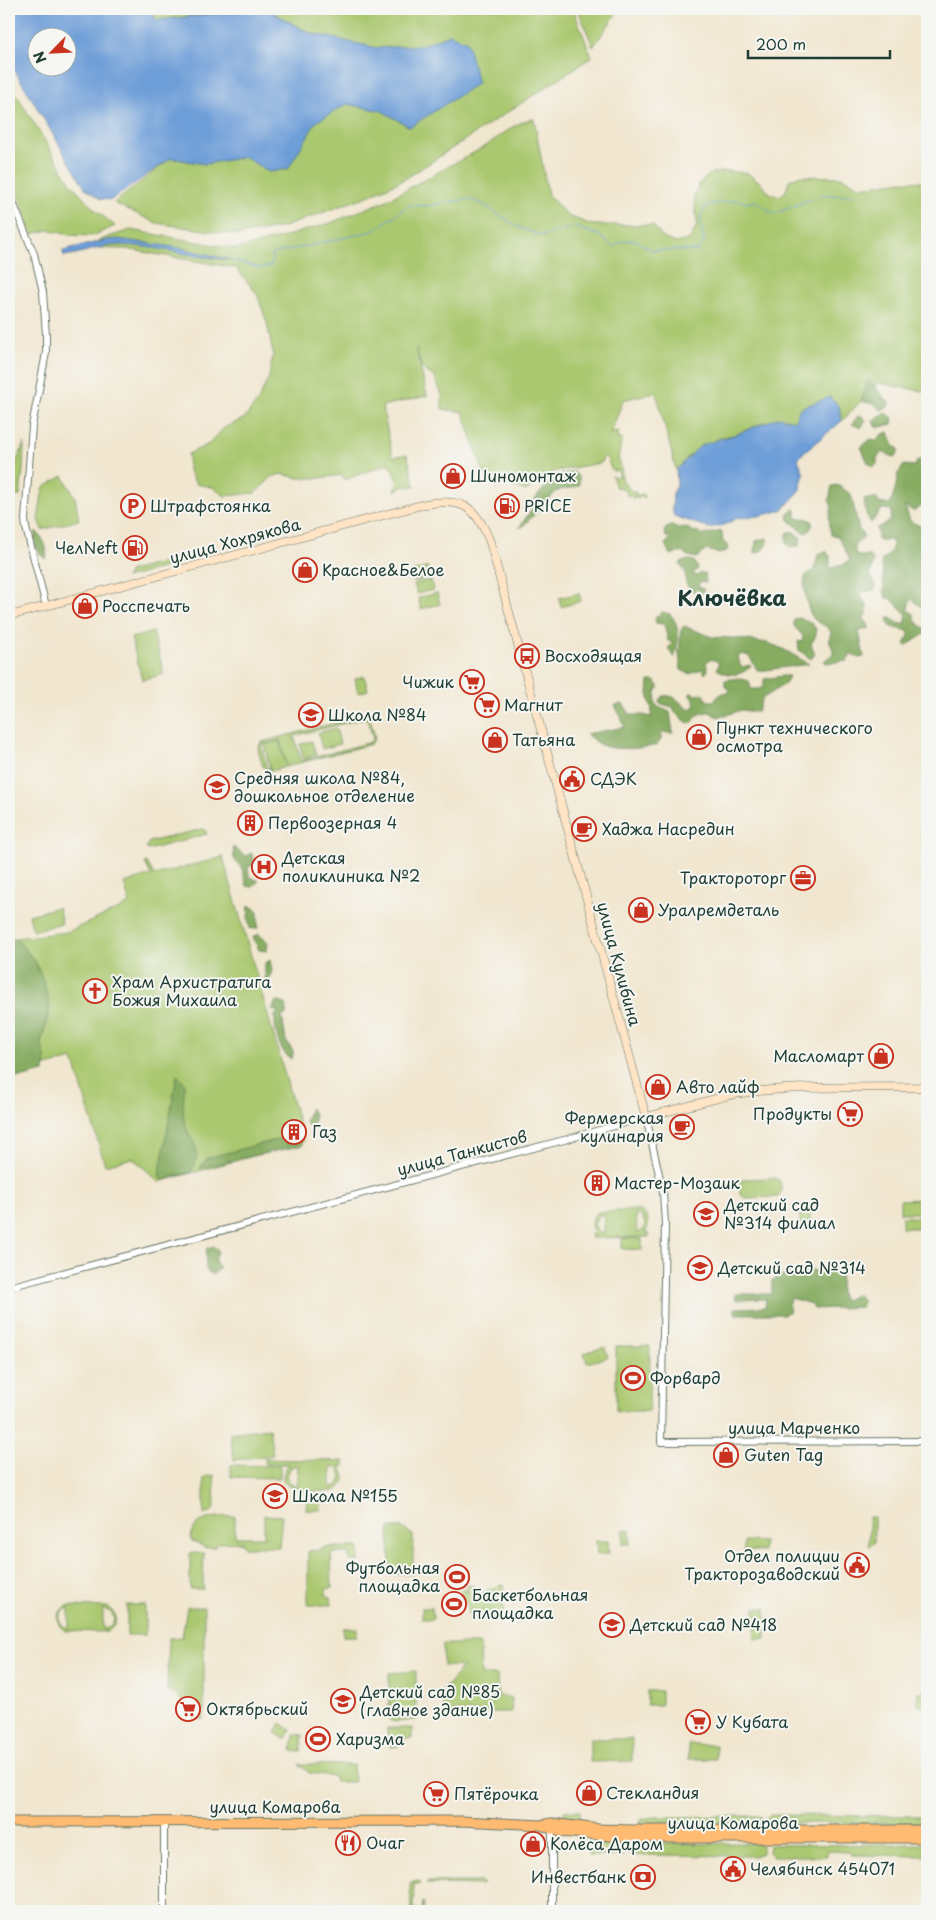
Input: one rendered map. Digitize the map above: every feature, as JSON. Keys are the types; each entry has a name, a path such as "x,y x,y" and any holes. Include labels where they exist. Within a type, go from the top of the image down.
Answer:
{"main road":[{"name":"улица Хохрякова","path":"9,616 425,504 457,502 468,507"},
{"name":"улица Кулибина","path":"468,507 484,526 490,542 646,1117"},
{"name":"улица Танкистов","path":"646,1117 748,1092 790,1089 927,1087"},
{"name":"улица Комарова","path":"9,1822 462,1821 541,1825 600,1836 634,1838 927,1830"},
{"name":"улица Комарова","path":"764,1834 927,1838"}],"street":[{"path":"9,193 34,254 43,292 46,352 32,426 25,519 46,606"},
{"name":"улица Танкистов","path":"9,1287 646,1117"},
{"name":"улица Кулибина","path":"646,1117 663,1192 665,1224 661,1442"},
{"name":"улица Марченко","path":"661,1442 927,1441"},
{"path":"164,1822 164,1911"},
{"path":"552,1827 552,1911"}],"green space":[{"path":"151,9 253,9 156,20"},
{"path":"266,9 573,9 592,57 405,179 368,196 284,227 237,235 156,223 114,203 171,158 205,164 245,157 269,172 288,169 316,121 347,104 382,111 410,127 451,34 422,45 377,48 310,33"},
{"path":"578,9 620,9 593,47"},
{"path":"9,82 70,182 92,207 115,226 92,236 70,235 49,230 32,234 9,165"},
{"path":"534,119 548,195 568,216 592,225 653,225 663,238 676,243 690,239 697,225 694,195 700,183 712,173 728,171 747,173 760,182 770,194 780,196 786,191 789,180 798,176 842,177 861,187 903,181 925,182 927,184 927,392 878,383 842,421 839,406 830,397 815,403 794,421 762,423 737,434 719,438 687,457 682,466 676,470 656,392 623,400 610,436 615,431 616,434 618,430 617,439 622,439 618,460 620,461 619,465 621,466 622,475 620,476 622,476 623,482 633,492 635,491 636,495 643,494 645,498 641,497 634,500 632,498 633,495 627,496 627,492 620,487 616,488 612,476 617,477 620,475 616,469 614,472 612,470 604,455 601,463 555,471 526,491 485,476 463,412 442,409 442,395 435,378 422,368 416,348 427,396 382,406 393,457 407,454 415,486 402,487 395,491 398,481 389,463 345,480 341,475 299,478 281,474 272,477 255,493 225,496 212,487 196,484 189,471 188,454 209,444 224,428 245,418 259,399 269,377 273,354 267,323 257,294 236,268 126,249 83,248 108,237 131,230 237,249 280,238 330,223 385,201 486,146 514,126"},
{"path":"870,381 889,402 888,407 881,410 874,404 861,401 866,382"},
{"path":"886,413 893,418 892,424 880,427 875,426 873,421 878,416"},
{"path":"858,416 866,420 861,428 852,424"},
{"path":"889,432 894,446 899,449 897,455 893,457 882,452 877,458 877,464 874,467 868,463 861,447 871,439 876,440"},
{"path":"24,443 20,496 12,497 9,482"},
{"path":"925,457 927,461 927,495 925,496 924,505 913,511 905,506 910,521 922,527 927,533 927,568 924,569 927,578 927,608 924,609 912,599 908,610 914,614 917,623 925,628 926,633 906,646 909,635 908,631 891,627 888,622 889,617 900,624 905,623 907,615 890,598 887,599 885,596 881,562 889,554 893,545 891,540 878,540 877,528 890,521 892,510 881,510 871,523 866,514 864,499 876,498 879,503 890,505 898,479 897,475 904,465 915,466 917,461"},
{"path":"574,472 579,478 579,485 556,492 519,528 535,504 532,503 545,487 560,476"},
{"path":"63,476 75,497 79,520 42,530 38,520 43,488"},
{"path":"837,485 851,494 859,530 863,534 863,538 855,545 855,552 858,556 869,556 873,559 871,577 876,585 875,590 862,592 860,595 867,606 867,614 864,616 864,619 869,629 859,631 864,657 859,658 850,653 847,661 826,663 824,661 834,653 829,639 831,632 811,615 804,581 806,575 814,568 818,554 826,551 830,556 830,568 843,565 850,560 838,536 831,535 829,518 832,507 829,500 832,486"},
{"path":"794,508 796,510 796,517 812,521 812,526 808,532 804,533 789,520 787,515"},
{"path":"672,525 678,528 686,527 693,532 697,531 703,535 722,531 723,542 727,545 728,550 719,554 706,550 696,558 682,552 670,555 665,544 671,538 666,537 664,531"},
{"path":"36,531 45,544 46,559 36,547 34,539"},
{"path":"788,532 794,532 801,538 799,546 790,547 787,544"},
{"path":"767,538 767,544 764,548 755,553 756,541"},
{"path":"694,561 698,569 694,572 694,575 697,576 700,573 705,573 706,583 701,582 698,584 699,587 704,589 703,594 697,589 694,592 687,585 685,571 680,565 681,562"},
{"path":"162,563 166,567 126,578 130,571"},
{"path":"428,567 431,577 414,582 412,572"},
{"path":"431,580 433,590 417,594 414,584"},
{"path":"437,593 440,604 421,609 418,598"},
{"path":"579,593 581,601 561,607 559,598"},
{"path":"662,612 670,614 676,624 678,641 674,658 668,648 672,644 668,641 664,624 656,623 655,618"},
{"path":"799,618 811,623 816,631 811,645 815,653 811,659 799,650 798,641 802,642 803,636 794,626 794,619"},
{"path":"684,626 712,637 768,643 809,664 758,671 749,656 742,654 738,656 740,665 743,667 751,666 743,672 730,674 721,672 717,669 719,664 717,661 710,659 706,662 708,671 705,674 702,669 688,673 681,670 679,654 681,630"},
{"path":"153,632 164,674 142,680 131,638"},
{"path":"364,676 368,690 358,693 355,679"},
{"path":"789,676 785,684 762,699 756,712 741,710 721,717 705,712 698,715 690,724 678,715 673,707 659,702 663,696 671,696 688,709 695,707 694,699 689,695 692,692 695,695 704,694 707,701 713,701 722,693 728,693 729,689 725,687 725,680 738,678 749,681 751,689 759,689 764,686 764,679"},
{"path":"649,681 655,681 659,687 656,692 655,703 658,707 670,712 673,733 661,733 661,740 657,745 627,749 604,746 586,734 625,727 615,705 623,704 631,715 651,717 652,710 648,694"},
{"path":"363,716 370,720 375,738 371,744 270,771 263,767 258,749 261,742","holes":["364,718 368,721 373,738 371,742 301,761 294,736","281,740 286,765 279,741 264,745 270,769 267,768 261,746 263,744"]},
{"path":"336,728 340,744 322,749 318,733"},
{"path":"312,741 316,755 303,759 300,744"},
{"path":"202,829 207,834 148,850 146,848 149,842"},
{"path":"233,847 245,856 252,853 254,866 248,866 249,876 259,881 253,887 247,886 242,869 234,859"},
{"path":"223,857 304,1142 159,1182 133,1158 105,1165 73,1059 9,1076 9,939 67,932 130,904 124,883 151,875 145,863 147,862 154,875"},
{"path":"249,905 258,911 258,928 250,929 248,918"},
{"path":"58,907 62,923 33,931 29,915"},
{"path":"9,934 18,941 35,961 44,983 50,1008 41,1044 46,1059 44,1072 24,1077 9,1078"},
{"path":"258,934 268,942 267,951 259,950 253,937"},
{"path":"270,960 272,970 269,981 265,979 265,963"},
{"path":"276,1001 286,1004 286,1015 282,1016 286,1041 293,1051 291,1059 283,1051 278,1039 275,1015 279,1012 272,1010"},
{"path":"177,1075 185,1083 184,1119 195,1144 197,1156 191,1172 163,1180 159,1177"},
{"path":"310,1108 315,1115 312,1131 305,1122"},
{"path":"299,1134 303,1145 200,1168 207,1158"},
{"path":"775,1178 779,1180 781,1186 778,1197 744,1198 740,1194 739,1184 743,1179"},
{"path":"923,1199 923,1213 900,1213 900,1200"},
{"path":"800,1208 810,1208 810,1228 800,1228"},
{"path":"638,1210 647,1217 648,1226 645,1233 649,1233 649,1237 591,1238 591,1234 595,1234 591,1222 598,1212","holes":["604,1214 604,1234 597,1231 594,1224 598,1216","636,1214 641,1216 645,1223 643,1230 637,1233"]},
{"path":"902,1217 921,1217 921,1228 902,1228"},
{"path":"622,1238 642,1239 642,1250 622,1249"},
{"path":"214,1246 218,1251 215,1261 220,1268 213,1275 206,1270 206,1254 207,1248"},
{"path":"841,1270 840,1291 844,1301 856,1294 862,1299 862,1307 814,1309 811,1304 791,1298 788,1304 790,1311 784,1314 735,1314 735,1308 765,1307 766,1299 736,1300 735,1294 772,1294 772,1280 794,1271"},
{"name":"Форвард","path":"616,1346 650,1346 649,1411 616,1411"},
{"path":"605,1347 608,1357 587,1363 584,1353"},
{"path":"269,1428 273,1455 234,1460 230,1433"},
{"path":"265,1459 344,1461 344,1466 340,1466 344,1473 344,1480 341,1487 333,1491 301,1490 289,1486 283,1478 289,1464 265,1464","holes":["298,1465 297,1487 289,1483 287,1476 291,1467","331,1466 338,1468 342,1476 339,1484 331,1488"]},
{"path":"231,1465 280,1466 280,1478 231,1477"},
{"path":"214,1475 215,1508 204,1514 204,1478"},
{"path":"307,1495 321,1496 321,1510 306,1510"},
{"path":"264,1515 282,1516 279,1547 244,1547 242,1542 217,1543 215,1547 206,1548 191,1540 195,1526 200,1522 206,1519 235,1516 235,1537 264,1537"},
{"path":"869,1517 874,1517 874,1543 869,1546"},
{"path":"389,1528 402,1528 413,1535 413,1574 390,1574"},
{"path":"623,1530 630,1530 630,1544 623,1544"},
{"path":"596,1541 608,1541 609,1554 597,1555"},
{"path":"744,1541 764,1542 763,1551 744,1551"},
{"path":"325,1547 359,1547 359,1561 349,1561 349,1553 331,1553 332,1588 326,1589 326,1596 331,1597 332,1605 308,1605 308,1551 321,1550"},
{"path":"190,1553 204,1553 203,1589 190,1589"},
{"name":"Футбольная площадка","path":"450,1572 464,1572 464,1582 450,1582"},
{"path":"504,1584 503,1620 470,1619 467,1603 461,1603 461,1589 466,1589 467,1594 467,1585 474,1586 478,1594"},
{"name":"Баскетбольная площадка","path":"448,1595 459,1595 459,1613 448,1613"},
{"path":"127,1605 145,1605 145,1635 127,1635"},
{"path":"67,1606 108,1607 115,1614 115,1623 110,1630 104,1632 65,1631 58,1622 58,1615 63,1609","holes":["69,1608 69,1629 62,1625 59,1619 62,1611","103,1609 111,1612 114,1618 112,1625 104,1629"]},
{"path":"187,1607 204,1607 204,1719 197,1719 200,1711 188,1705 167,1689 169,1638 182,1637"},
{"path":"422,1608 432,1608 433,1619 422,1619"},
{"path":"755,1608 766,1608 766,1639 755,1639"},
{"path":"343,1628 357,1628 357,1636 343,1636"},
{"path":"443,1644 480,1644 481,1675 497,1675 498,1695 511,1699 512,1712 444,1712 443,1690 463,1667 443,1666"},
{"path":"416,1671 416,1720 394,1722 389,1720 389,1673"},
{"path":"647,1691 661,1691 661,1705 647,1705"},
{"path":"919,1692 927,1692 927,1706 918,1705 917,1694"},
{"path":"281,1723 291,1730 285,1739 275,1733"},
{"path":"387,1728 412,1728 412,1738 402,1740 398,1746 389,1746 387,1742"},
{"path":"294,1734 303,1735 301,1752 292,1751"},
{"path":"590,1739 632,1739 632,1761 590,1762"},
{"path":"688,1744 716,1745 716,1759 688,1759"},
{"path":"299,1764 353,1765 354,1782 335,1782 333,1776 309,1773"},
{"path":"564,1811 580,1811 580,1820 564,1816"},
{"path":"770,1815 927,1816 927,1823 769,1823 766,1819"},
{"path":"654,1817 761,1817 760,1822 639,1823 642,1819"},
{"path":"760,1843 762,1853 754,1856 632,1855 615,1844"},
{"path":"597,1844 607,1844 623,1856 589,1856 587,1846 595,1847"},
{"path":"927,1844 927,1856 851,1855 850,1852 827,1851 827,1856 772,1856 768,1852 769,1845"},
{"path":"420,1881 420,1884 414,1884 413,1910 422,1911 411,1911 410,1884"},
{"path":"427,1882 482,1882 482,1885 427,1884"}],"water":[{"path":"9,9 151,9 156,20 266,9 310,33 377,48 422,45 450,34 467,42 478,83 410,127 382,111 347,104 316,122 288,169 269,172 245,157 205,164 171,158 111,200 100,199 85,188 9,61"},
{"path":"118,239 181,248 232,260 149,247 121,245 106,246 64,256 63,253 63,250"},
{"path":"830,397 839,406 842,421 798,459 804,474 799,492 782,510 760,516 738,518 724,525 709,528 674,516 672,509 673,492 677,483 676,470 701,445 737,434 779,417 794,421 800,408"}],"waterway":[{"path":"232,260 259,268 271,266 272,254 373,231 409,205 425,206 470,199 484,205 518,227 542,236 573,227 599,235 613,247 623,241 636,240 651,250 698,251 704,243 700,218 706,205 737,200 746,203 755,201 774,214 821,195 854,195"}],"place":[{"name":"Шиномонтаж","path":"453,476"},
{"name":"Штрафстоянка","path":"133,506"},
{"name":"PRICE","path":"507,506"},
{"name":"ЧелNeft","path":"135,548"},
{"name":"Красное&Белое","path":"305,570"},
{"name":"Росспечать","path":"85,606"},
{"name":"Восходящая","path":"527,656"},
{"name":"Чижик","path":"472,682"},
{"name":"Магнит","path":"487,705"},
{"name":"Школа №84","path":"311,715"},
{"name":"Пункт технического осмотра","path":"699,737"},
{"name":"Татьяна","path":"495,740"},
{"name":"СДЭК","path":"572,779"},
{"name":"Средняя школа №84, дошкольное отделение","path":"217,787"},
{"name":"Первоозерная 4","path":"250,823"},
{"name":"Хаджа Насредин","path":"584,829"},
{"name":"Детская поликлиника №2","path":"264,867"},
{"name":"Трактороторг","path":"803,878"},
{"name":"Уралремдеталь","path":"641,910"},
{"name":"Храм Архистратига Божия Михаила","path":"95,991"},
{"name":"Масломарт","path":"881,1056"},
{"name":"Авто лайф","path":"658,1087"},
{"name":"Продукты","path":"850,1114"},
{"name":"Фермерская кулинария","path":"682,1127"},
{"name":"Газ","path":"294,1132"},
{"name":"Мастер-Мозаик","path":"597,1183"},
{"name":"Детский сад №314 филиал","path":"706,1214"},
{"name":"Детский сад №314","path":"700,1268"},
{"name":"Форвард","path":"633,1378"},
{"name":"Guten Tag","path":"726,1455"},
{"name":"Школа №155","path":"275,1496"},
{"name":"Отдел полиции Тракторозаводский","path":"857,1565"},
{"name":"Футбольная площадка","path":"457,1577"},
{"name":"Баскетбольная площадка","path":"454,1604"},
{"name":"Детский сад №418","path":"612,1625"},
{"name":"Детский сад №85 (главное здание)","path":"343,1701"},
{"name":"Октябрьский","path":"188,1709"},
{"name":"У Кубата","path":"698,1722"},
{"name":"Харизма","path":"318,1739"},
{"name":"Стекландия","path":"589,1793"},
{"name":"Пятёрочка","path":"436,1794"},
{"name":"Очаг","path":"348,1843"},
{"name":"Колёса Даром","path":"533,1844"},
{"name":"Челябинск 454071","path":"733,1869"},
{"name":"Инвестбанк","path":"643,1877"}],"district":[{"name":"Ключёвка","path":"732,599"}]}
